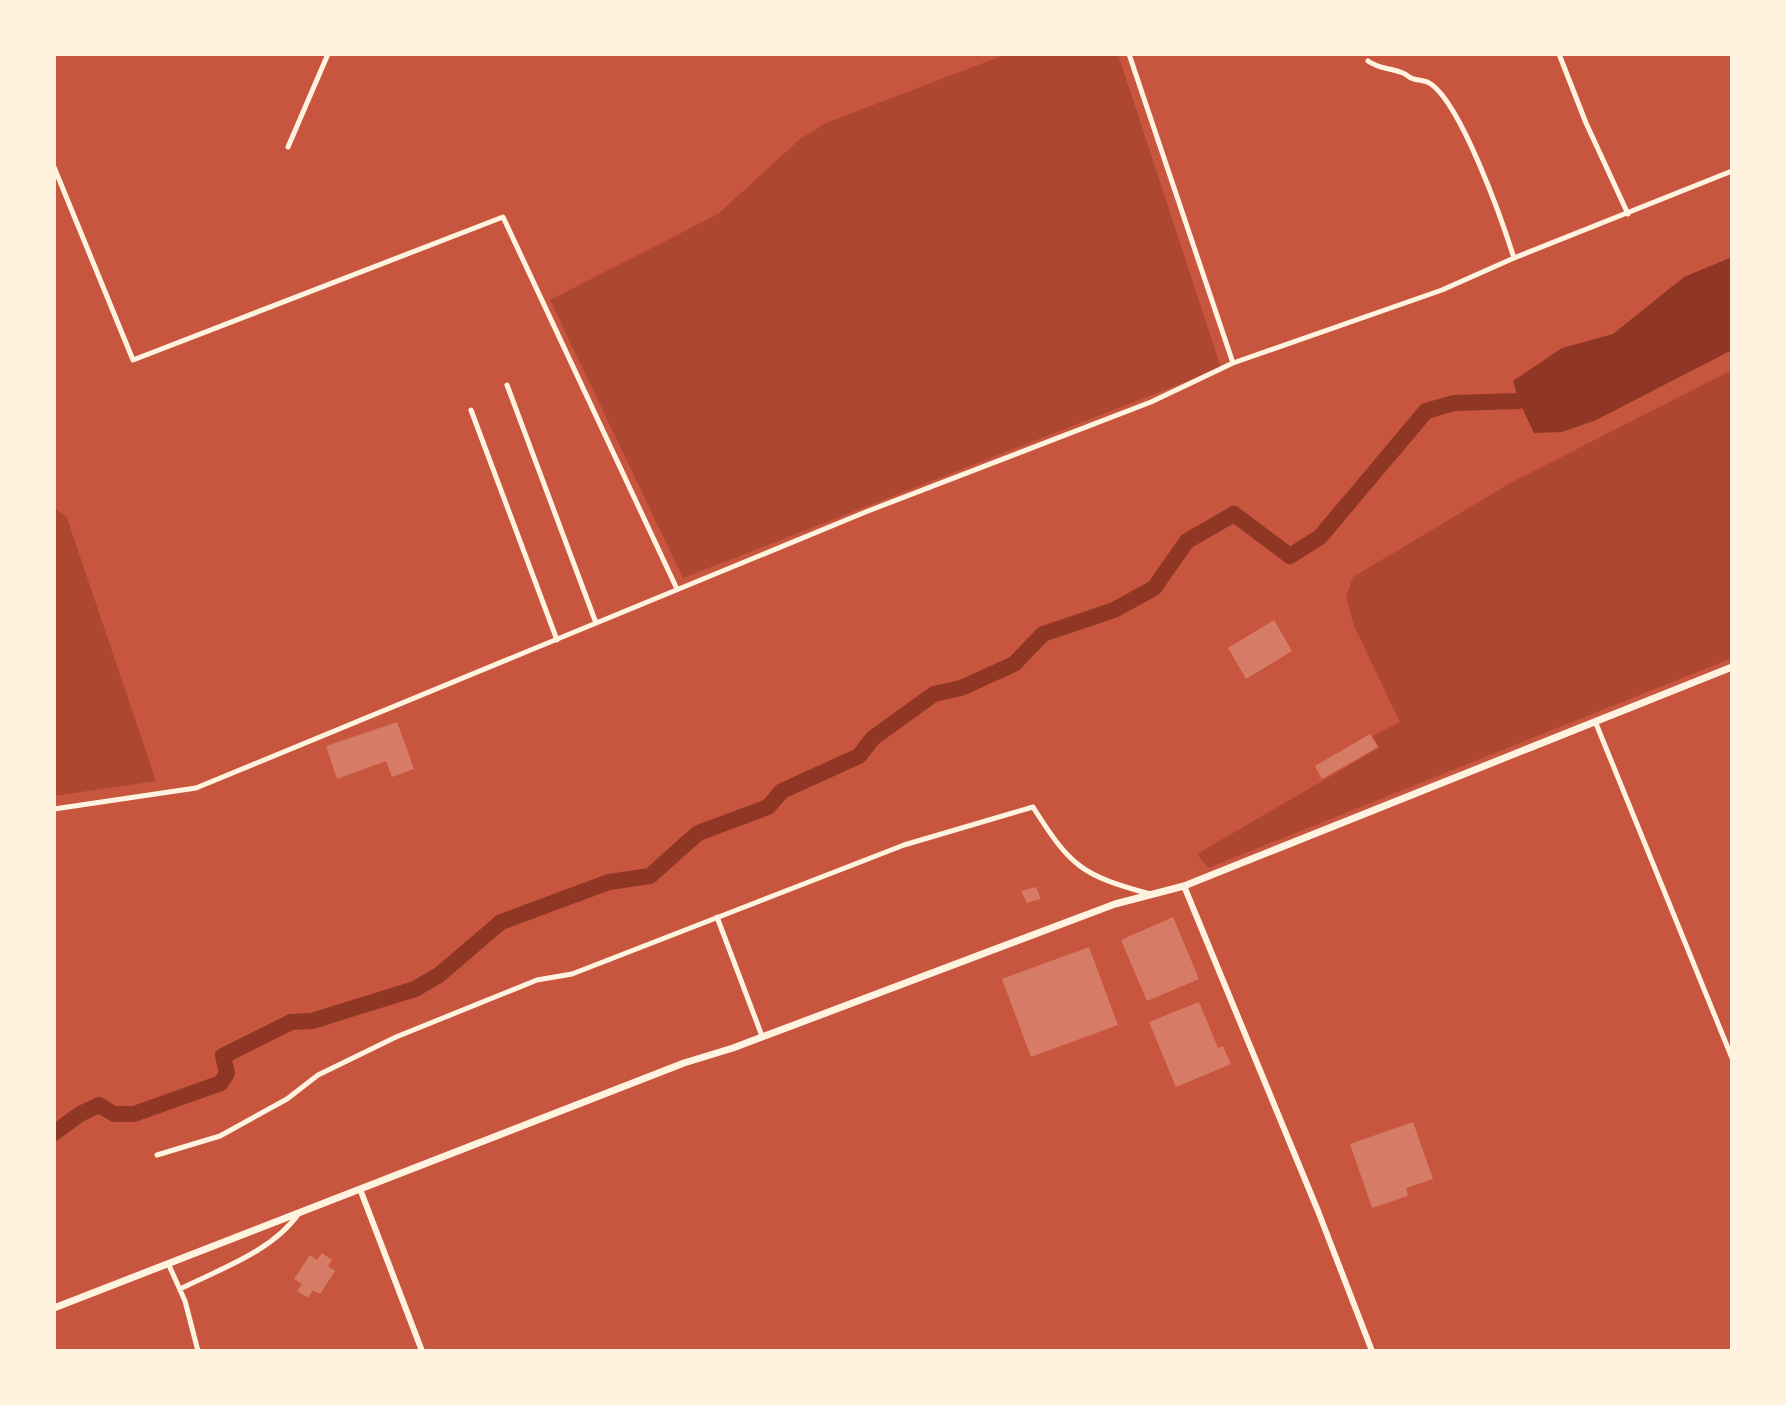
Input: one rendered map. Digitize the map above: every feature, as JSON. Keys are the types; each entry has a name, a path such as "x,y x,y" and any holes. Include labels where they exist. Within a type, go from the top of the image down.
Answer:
{"main road":[{"path":"54,1308 490,1137 1115,904 1184,886 1732,667"},
{"path":"1184,886 1318,1211 1372,1351"},
{"path":"360,1189 422,1351"}],"street":[{"path":"288,147 328,54"},
{"path":"1129,54 1233,363"},
{"path":"1559,54 1586,123 1628,214"},
{"path":"1368,61 1375,66 1404,73 1412,79 1427,81 1439,91 1472,149 1514,258"},
{"path":"54,167 133,360 503,217 677,589"},
{"path":"54,809 196,788 868,511 1151,402 1233,363 1442,290 1732,171"},
{"path":"507,385 596,623"},
{"path":"471,410 557,640"},
{"path":"1595,721 1732,1058"},
{"path":"157,1155 220,1136 287,1099 318,1075 396,1037 506,991 537,980 572,974 904,845 1033,807 1058,847 1079,867 1106,881 1155,895"},
{"path":"717,917 762,1036"},
{"path":"180,1289 260,1247 289,1227 299,1213"},
{"path":"168,1263 180,1289 196,1350"}],"shaded area":[{"path":"1007,54 1118,54 1221,368 683,578 550,300 718,214 800,139 826,123"},
{"path":"1732,257 1732,350 1596,420 1562,432 1534,433 1513,381 1562,348 1613,334 1684,277"},
{"path":"1732,370 1732,658 1208,868 1197,854 1379,748 1373,736 1400,722 1354,626 1346,597 1353,577 1514,481"},
{"path":"54,507 67,518 156,781 54,796"}],"building":[{"path":"1274,620 1292,651 1246,679 1228,648"},
{"path":"397,722 414,769 392,777 386,761 337,779 326,746"},
{"path":"1370,734 1378,747 1322,779 1315,766"},
{"path":"1036,887 1041,899 1027,903 1021,891"},
{"path":"1173,917 1199,979 1147,1001 1121,940"},
{"path":"1089,947 1118,1025 1031,1057 1002,979"},
{"path":"1199,1002 1218,1048 1223,1046 1231,1064 1176,1087 1149,1022"},
{"path":"1413,1122 1433,1179 1406,1188 1408,1196 1372,1208 1350,1144"},
{"path":"322,1253 332,1260 328,1266 335,1271 320,1294 313,1290 308,1298 297,1291 302,1284 294,1279 310,1255 317,1260"}],"waterway":[{"path":"54,1133 99,1105 114,1114 134,1114 221,1083 227,1073 223,1056 291,1022 312,1021 415,989 439,975 501,922 609,882 650,876 698,833 768,807 782,791 859,756 873,738 934,694 961,688 1014,664 1043,634 1114,610 1154,588 1187,541 1234,514 1290,556 1320,537 1426,411 1454,403 1519,401 1535,390"}]}
